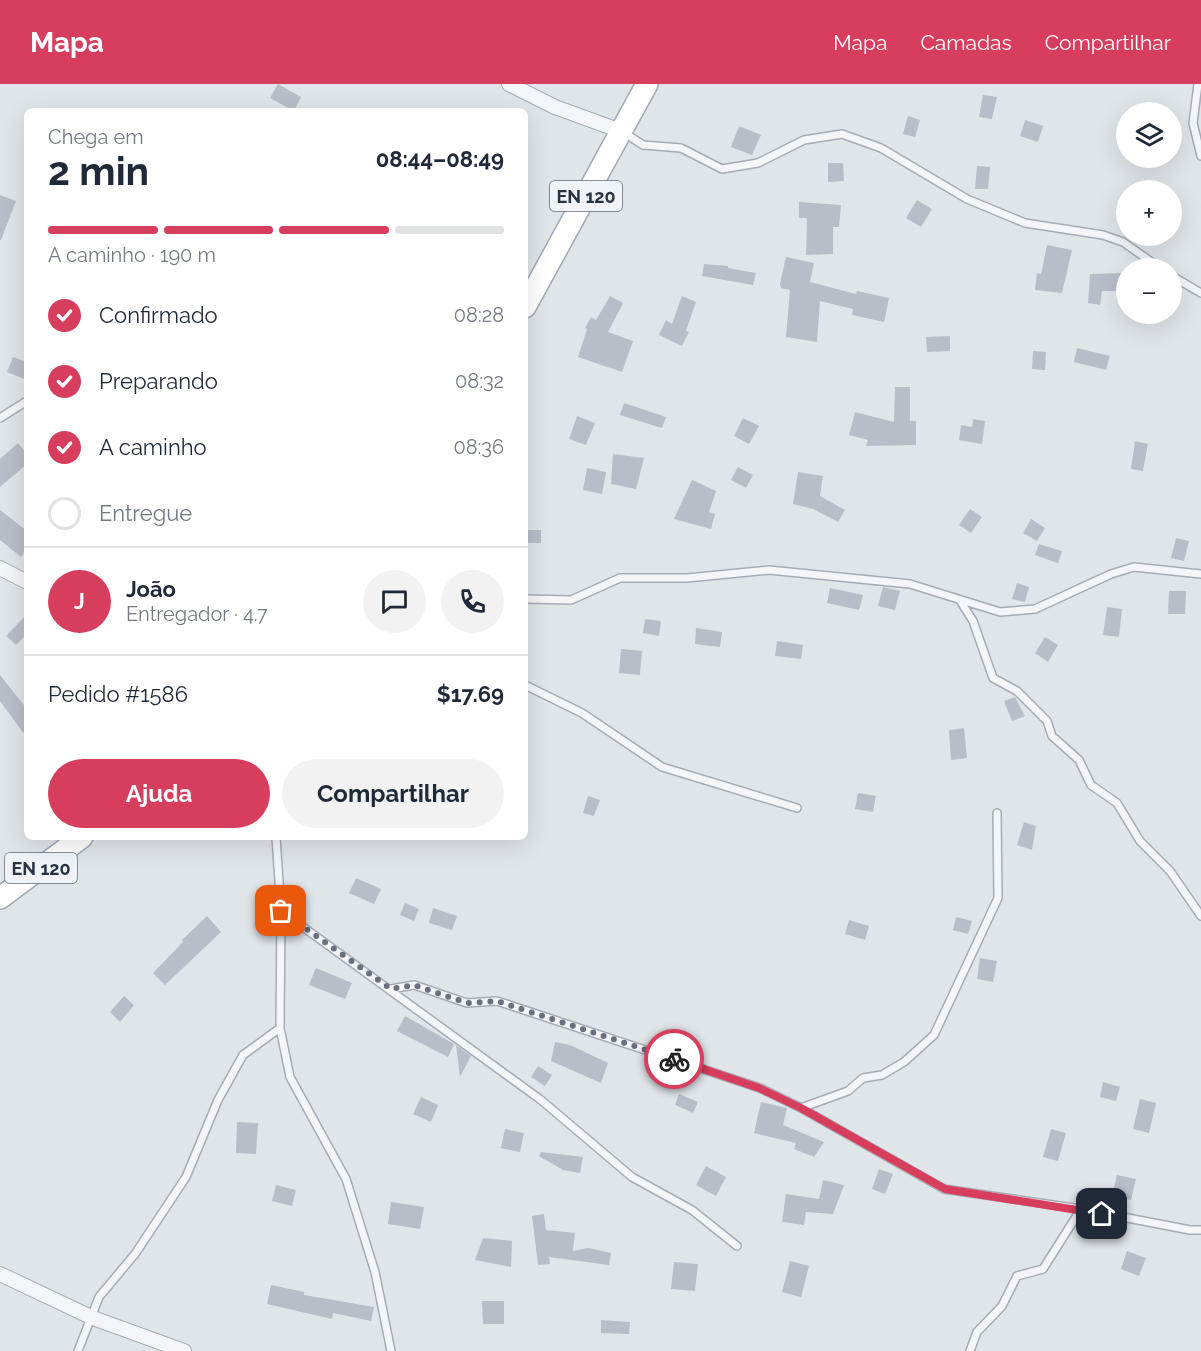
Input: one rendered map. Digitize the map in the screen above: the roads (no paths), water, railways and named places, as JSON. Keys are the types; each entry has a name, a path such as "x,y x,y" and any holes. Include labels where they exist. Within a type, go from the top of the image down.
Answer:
{"main road":[{"name":"EN 120","path":"528,302 647,84"},
{"name":"EN 120","path":"0,898 78,840"}],"street":[{"path":"509,84 555,107 621,131"},
{"path":"0,568 24,580"},
{"path":"0,1274 93,1318 184,1351"}],"lane":[{"path":"1198,84 1193,123 1201,156"},
{"path":"621,131 643,145 681,148 722,169 758,163 804,140 842,134 881,148 967,200 1025,223 1103,235 1123,242 1146,258"},
{"path":"1182,282 1201,293"},
{"path":"0,418 24,403"},
{"path":"528,599 571,600 620,578 687,578 769,570 910,584 961,602 1000,612 1035,609 1111,574 1134,567 1201,574"},
{"path":"961,602 973,621 993,678 1017,691 1047,721 1052,736 1079,760 1091,785 1117,803 1140,841 1170,871 1201,916"},
{"path":"528,686 582,713 663,767 797,808"},
{"path":"801,1108 848,1091 862,1078 882,1075 904,1062 934,1035 998,898 997,813"},
{"path":"276,840 281,911 280,1028 290,1077 346,1179 375,1272 391,1351"},
{"path":"281,911 541,1100 632,1177 693,1210 737,1246"},
{"path":"391,989 414,985 467,1003 497,1001 759,1088 801,1108 945,1189 1201,1230"},
{"path":"78,1351 93,1318 99,1297 135,1254 186,1177 218,1100 243,1055 280,1028"},
{"path":"970,1351 977,1332 1002,1306 1017,1276 1043,1269 1081,1209"}]}
